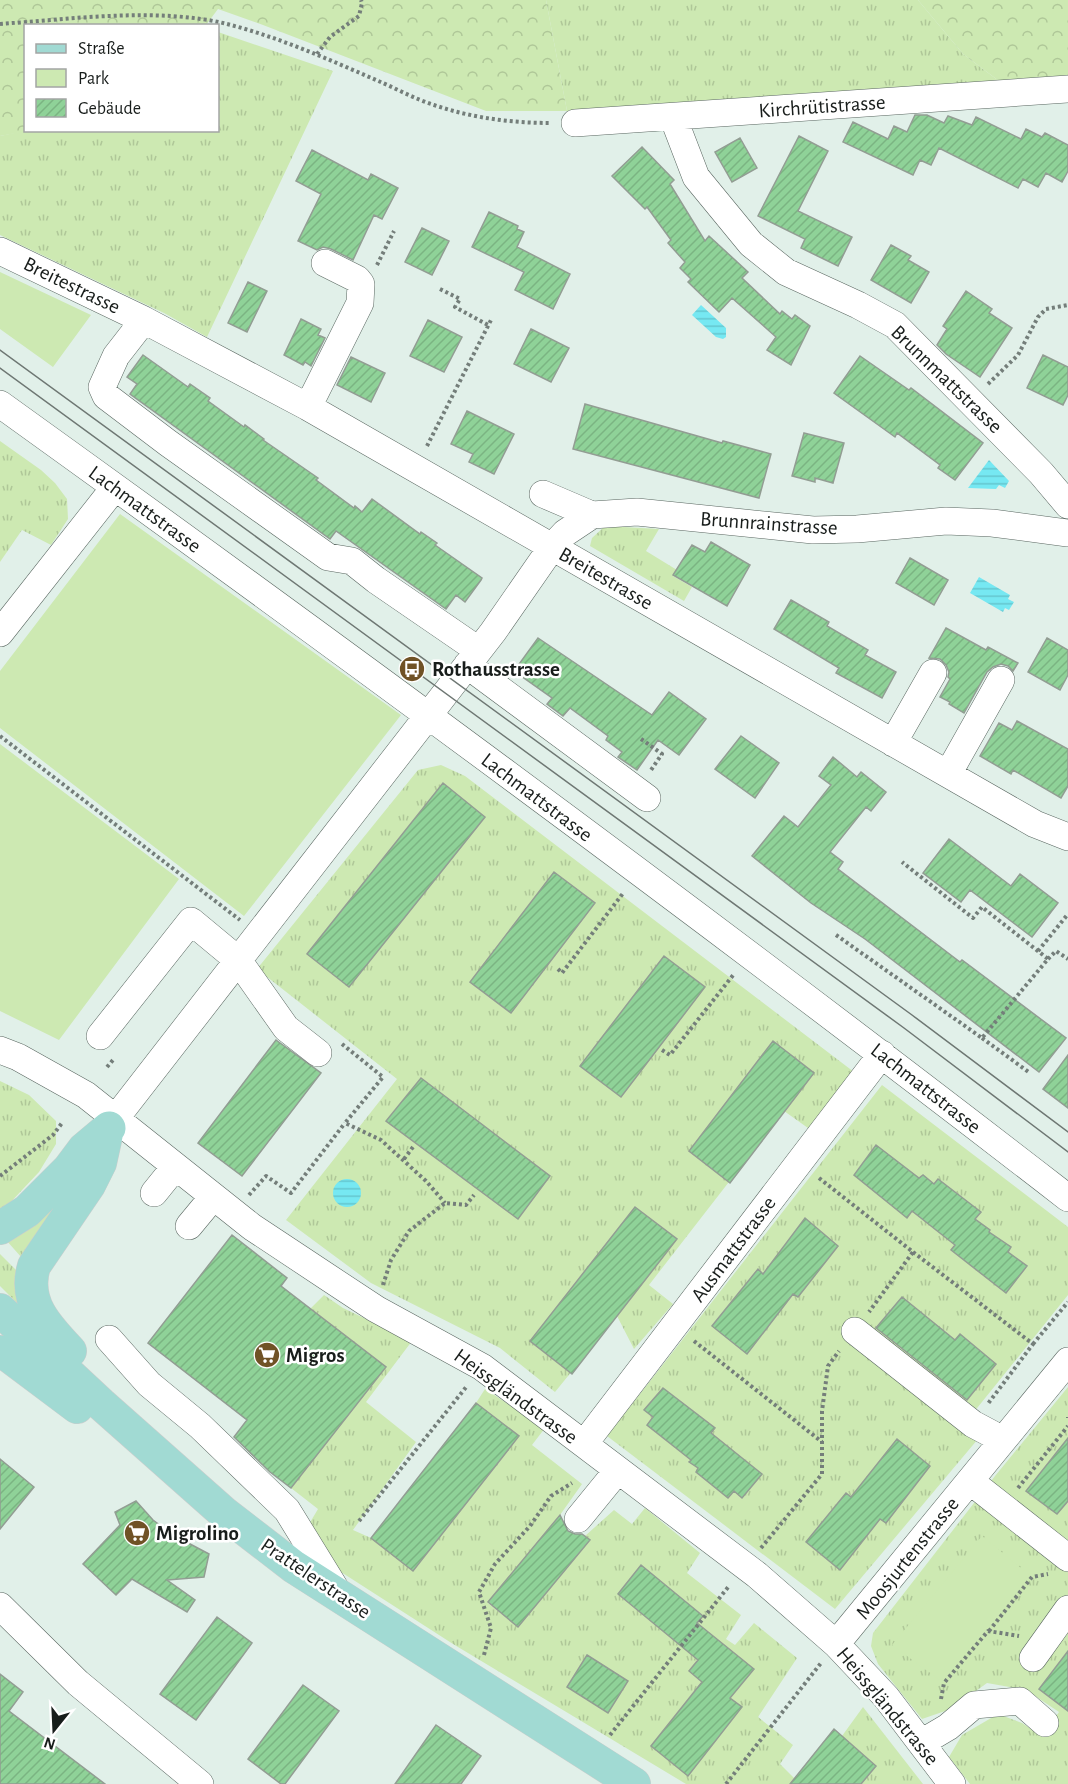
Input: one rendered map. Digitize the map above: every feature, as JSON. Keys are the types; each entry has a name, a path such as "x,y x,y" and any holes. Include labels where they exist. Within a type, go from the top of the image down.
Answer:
{"main road":[{"path":"0,1228 27,1211 69,1169 84,1149 111,1125"},
{"path":"111,1125 100,1163 89,1185 33,1266 32,1293 36,1309 49,1329 123,1404 224,1513"},
{"name":"Prattelerstrasse","path":"0,1310 101,1404 224,1513 294,1567 634,1784"},
{"path":"0,1352 9,1356 224,1513"}],"street":[{"name":"Kirchrütistrasse","path":"575,123 1068,89"},
{"name":"Brunnmattstrasse","path":"673,117 696,177 751,244 786,272 858,305 895,325 1041,473 1068,505"},
{"name":"Breitestrasse","path":"0,250 144,320 308,407 1035,824 1068,837"},
{"path":"308,407 360,303 362,284 357,279 325,263"},
{"name":"Breitestrasse","path":"144,320 116,356 102,387 106,396 328,557 352,561 642,794"},
{"name":"Lachmattstrasse","path":"0,404 428,715 882,1054 1068,1198"},
{"path":"0,633 115,487"},
{"path":"543,494 592,515"},
{"name":"Brunnrainstrasse","path":"592,515 637,512 813,530 857,529 946,521 992,523 1068,533"},
{"path":"111,1125 473,658 552,547 566,533 592,515"},
{"path":"893,743 933,673"},
{"path":"948,774 1001,680"},
{"path":"100,1036 191,921 238,960 286,1028 328,1047"},
{"name":"Heissgländstrasse","path":"0,1050 18,1057 86,1095 111,1125 175,1167 252,1227 376,1309 482,1367 584,1444 610,1480 745,1566 836,1644 886,1697 952,1784"},
{"name":"Ausmattstrasse","path":"584,1444 882,1054"},
{"path":"154,1193 175,1167"},
{"path":"189,1226 223,1204"},
{"path":"855,1331 973,1424 1003,1440"},
{"path":"109,1339 149,1384 200,1426 287,1510 341,1597"},
{"name":"Moosjurtenstrasse","path":"836,1644 1068,1361"},
{"path":"578,1520 610,1480"},
{"path":"970,1481 1003,1508 1063,1565"},
{"path":"0,1606 78,1683 200,1784"},
{"path":"1036,1654 1068,1609"},
{"path":"921,1743 948,1727 974,1705 1020,1701 1045,1723"}],"path":[{"path":"317,54 330,36 359,16 363,3 361,0"},
{"path":"0,24 106,17 171,17 226,24 317,54 434,105 491,119 522,123 575,123"},
{"path":"375,269 394,231"},
{"path":"440,289 460,299 455,308 488,325"},
{"path":"970,401 1018,355 1038,317 1046,309 1068,305"},
{"path":"430,438 492,318"},
{"path":"0,736 258,934"},
{"path":"641,739 662,754 642,794"},
{"path":"902,862 973,918 982,907 1048,959"},
{"path":"558,969 562,973 639,873"},
{"path":"1038,951 1068,914"},
{"path":"836,935 1030,1073"},
{"path":"982,1038 1056,951 1068,959"},
{"path":"662,1050 670,1055 749,954"},
{"path":"223,1204 267,1176 291,1193 383,1077 328,1047"},
{"path":"0,1176 53,1135 62,1123"},
{"path":"345,1123 381,1140 404,1159 445,1203 466,1205 474,1195"},
{"path":"404,1159 413,1147"},
{"path":"799,1163 1033,1344"},
{"path":"376,1309 391,1260 409,1231 445,1203"},
{"path":"592,1757 822,1474 822,1411 828,1366 912,1251"},
{"path":"973,1424 1033,1344 1068,1302"},
{"path":"674,1326 822,1442"},
{"path":"359,1521 482,1367"},
{"path":"1003,1508 1068,1426"},
{"path":"468,1678 484,1654 491,1628 479,1592 495,1564 530,1526 551,1496 573,1482 610,1480"},
{"path":"948,1727 938,1706 944,1683 1032,1577 1063,1565"},
{"path":"988,1631 1021,1636 1036,1654"},
{"path":"726,1784 836,1644"}],"green space":[{"path":"0,0 546,0 567,111 486,111 218,9 207,24 24,24 24,132 0,136"},
{"path":"546,0 918,0 963,54 1003,84 575,123 567,111"},
{"path":"918,0 1068,0 1068,80 1003,84 963,54"},
{"path":"219,32 333,71 207,337 164,313 0,235 0,136 24,131 219,132"},
{"path":"0,272 91,315 53,367 0,329"},
{"path":"0,441 41,470 55,483 67,499 68,519 51,545 22,530 0,562"},
{"path":"120,514 401,715 244,916 0,728 0,671"},
{"path":"605,526 659,529 646,551 677,570 673,576 692,587 684,601 590,546 592,538"},
{"path":"0,744 179,879 59,1040 0,1011"},
{"path":"441,765 465,776 854,1072 808,1128 784,1111 649,1285 673,1304 634,1349 617,1316 555,1392 500,1348 371,1283 286,1220 397,1079 257,969 418,770"},
{"path":"0,1081 29,1095 56,1121 56,1144 39,1172 7,1206 0,1209"},
{"path":"882,1085 1068,1227 1068,1295 961,1428 978,1439 835,1609 607,1436"},
{"path":"75,1181 43,1224 22,1258 6,1240"},
{"path":"0,1254 17,1271 17,1303 0,1286"},
{"path":"324,1295 343,1308 412,1341 366,1402 416,1442 353,1530 371,1538 414,1570 518,1436 476,1403 485,1389 545,1428 532,1445 582,1484 560,1515 488,1603 518,1627 590,1540 585,1536 614,1510 632,1524 645,1508 700,1553 687,1573 741,1615 726,1639 735,1645 754,1623 797,1658 758,1717 793,1745 780,1764 800,1784 686,1784 453,1644 327,1563 305,1531 318,1509 291,1488 385,1367 310,1309"},
{"path":"1068,1387 1068,1784 970,1784 949,1757 962,1735 998,1714 1022,1723 1042,1736 1059,1712 1026,1690 987,1683 951,1709 922,1719 878,1664 871,1646 873,1633 995,1476"},
{"path":"982,1536 1032,1577 944,1683 892,1645"},
{"path":"863,1707 923,1784 861,1784 875,1765 842,1736"}],"water":[{"path":"701,305 726,328 726,337 723,339 716,337 692,315"},
{"path":"989,460 1009,481 1005,488 999,485 996,489 968,488"},
{"path":"979,577 1010,595 1008,599 1014,602 1009,610 1005,608 1003,612 970,593"},
{"path":"347,1179 357,1183 361,1193 357,1203 347,1207 337,1203 333,1193 337,1183"}],"building":[{"path":"915,115 927,115 944,123 948,116 972,125 976,117 1021,139 1026,129 1042,137 1045,133 1068,145 1068,171 1062,182 1046,173 1038,187 1023,179 1018,188 939,148 931,165 920,160 913,175 843,142 853,122 888,139 894,126 907,132"},
{"path":"799,136 828,151 798,211 852,237 838,266 801,248 805,239 758,216"},
{"path":"740,138 757,168 732,182 715,152"},
{"path":"642,147 674,180 670,184 705,241 709,236 748,272 742,278 780,314 782,311 792,319 795,315 810,326 791,365 767,350 776,337 732,298 719,312 688,282 691,279 680,268 685,262 668,243 671,240 647,207 645,209 612,176"},
{"path":"312,150 368,180 371,174 398,188 382,219 374,215 353,260 331,249 323,247 317,250 298,241 321,194 296,181"},
{"path":"489,212 518,226 517,229 524,232 517,247 570,274 553,309 515,290 524,272 472,247"},
{"path":"422,228 449,241 432,275 405,262"},
{"path":"891,245 911,256 908,260 929,272 911,303 871,280"},
{"path":"248,282 267,291 247,332 228,323"},
{"path":"966,291 992,309 989,313 1012,328 980,377 946,354 937,345 947,329 943,326"},
{"path":"301,319 321,329 318,335 325,338 311,366 305,362 303,365 284,355"},
{"path":"428,320 462,337 444,372 410,356"},
{"path":"531,329 569,348 551,382 514,364"},
{"path":"143,355 188,387 190,384 210,398 208,401 318,478 316,480 354,508 355,506 362,512 372,499 420,534 421,532 437,543 435,545 482,578 481,580 465,602 456,595 446,609 336,531 330,539 130,394 137,384 127,377"},
{"path":"1043,355 1068,367 1068,395 1063,405 1027,388"},
{"path":"860,356 909,390 911,388 983,443 955,480 938,468 940,465 897,433 895,437 834,393"},
{"path":"351,357 385,373 371,402 337,385"},
{"path":"585,404 722,443 723,441 771,454 759,498 573,449"},
{"path":"467,411 514,434 494,474 469,462 473,454 451,444"},
{"path":"804,433 844,443 833,483 815,478 815,482 792,476"},
{"path":"711,542 750,565 727,606 673,575 692,545 705,552"},
{"path":"910,558 948,580 934,605 896,583"},
{"path":"791,600 829,622 827,626 868,650 865,655 896,672 882,698 836,673 839,668 774,629"},
{"path":"946,628 986,650 988,647 1018,663 1013,671 1001,664 987,672 964,713 940,697 950,679 949,672 940,659 929,658"},
{"path":"538,638 652,715 669,692 706,719 679,755 658,740 637,770 618,757 622,752 606,740 608,736 570,708 563,716 547,704 552,698 514,671"},
{"path":"1047,638 1068,650 1068,675 1060,690 1028,672"},
{"path":"1017,721 1068,749 1068,786 1061,798 1013,770 1011,774 980,756 999,723 1012,730"},
{"path":"741,736 779,763 755,798 715,769"},
{"path":"833,757 857,777 861,772 886,792 871,811 866,807 830,852 843,862 838,869 960,962 962,960 1066,1038 1039,1072 865,939 811,903 752,856 784,816 798,827 831,785 819,776"},
{"path":"443,783 485,817 349,987 307,954"},
{"path":"949,839 1011,886 1020,874 1058,903 1032,937 970,890 961,902 923,873"},
{"path":"554,872 595,903 511,1013 470,982"},
{"path":"664,956 705,987 621,1097 580,1066"},
{"path":"276,1040 321,1073 242,1176 198,1143"},
{"path":"773,1041 814,1073 730,1183 689,1151"},
{"path":"1068,1055 1068,1108 1043,1089"},
{"path":"421,1078 550,1176 518,1219 386,1121"},
{"path":"876,1145 919,1178 923,1175 934,1184 938,1179 981,1212 975,1219 1011,1247 1008,1252 1027,1266 1006,1293 951,1250 955,1245 912,1211 907,1218 854,1175"},
{"path":"635,1207 677,1239 572,1374 530,1341"},
{"path":"805,1218 838,1246 798,1297 793,1294 747,1354 712,1326 758,1269 763,1274"},
{"name":"Migros","path":"232,1235 287,1278 281,1286 386,1367 291,1488 270,1472 234,1437 247,1420 148,1343"},
{"path":"902,1297 955,1340 960,1334 996,1364 967,1400 876,1328"},
{"path":"663,1388 715,1428 711,1433 762,1474 742,1498 734,1491 728,1498 696,1472 698,1468 689,1462 691,1460 647,1425 653,1417 644,1410"},
{"path":"476,1403 519,1436 413,1571 371,1538"},
{"path":"1068,1438 1068,1501 1057,1514 1026,1491"},
{"path":"897,1439 930,1466 886,1523 880,1519 840,1570 806,1542 846,1493 851,1497"},
{"path":"0,1459 34,1487 0,1529"},
{"path":"136,1501 153,1520 173,1535 209,1554 204,1577 167,1580 195,1600 187,1612 132,1579 116,1595 83,1564 120,1525 115,1512"},
{"path":"560,1515 568,1531 582,1534 590,1540 518,1627 488,1602"},
{"path":"641,1565 703,1616 697,1623 754,1669 730,1698 742,1707 688,1776 651,1746 702,1682 689,1671 698,1660 618,1594"},
{"path":"217,1617 252,1643 196,1720 160,1694"},
{"path":"1068,1651 1068,1711 1039,1689"},
{"path":"587,1655 628,1681 608,1713 567,1687"},
{"path":"0,1674 23,1692 9,1711 105,1784 0,1784"},
{"path":"303,1685 339,1711 285,1784 281,1784 248,1759"},
{"path":"436,1725 481,1756 461,1784 395,1784"},
{"path":"834,1729 876,1766 861,1784 790,1784"}],"tram line":[{"path":"0,350 912,1015 1068,1132"},
{"path":"0,368 904,1028 1068,1152"}],"place":[{"name":"Rothausstrasse","path":"412,669"},
{"name":"Migros","path":"267,1355"},
{"name":"Migrolino","path":"137,1533"}]}
